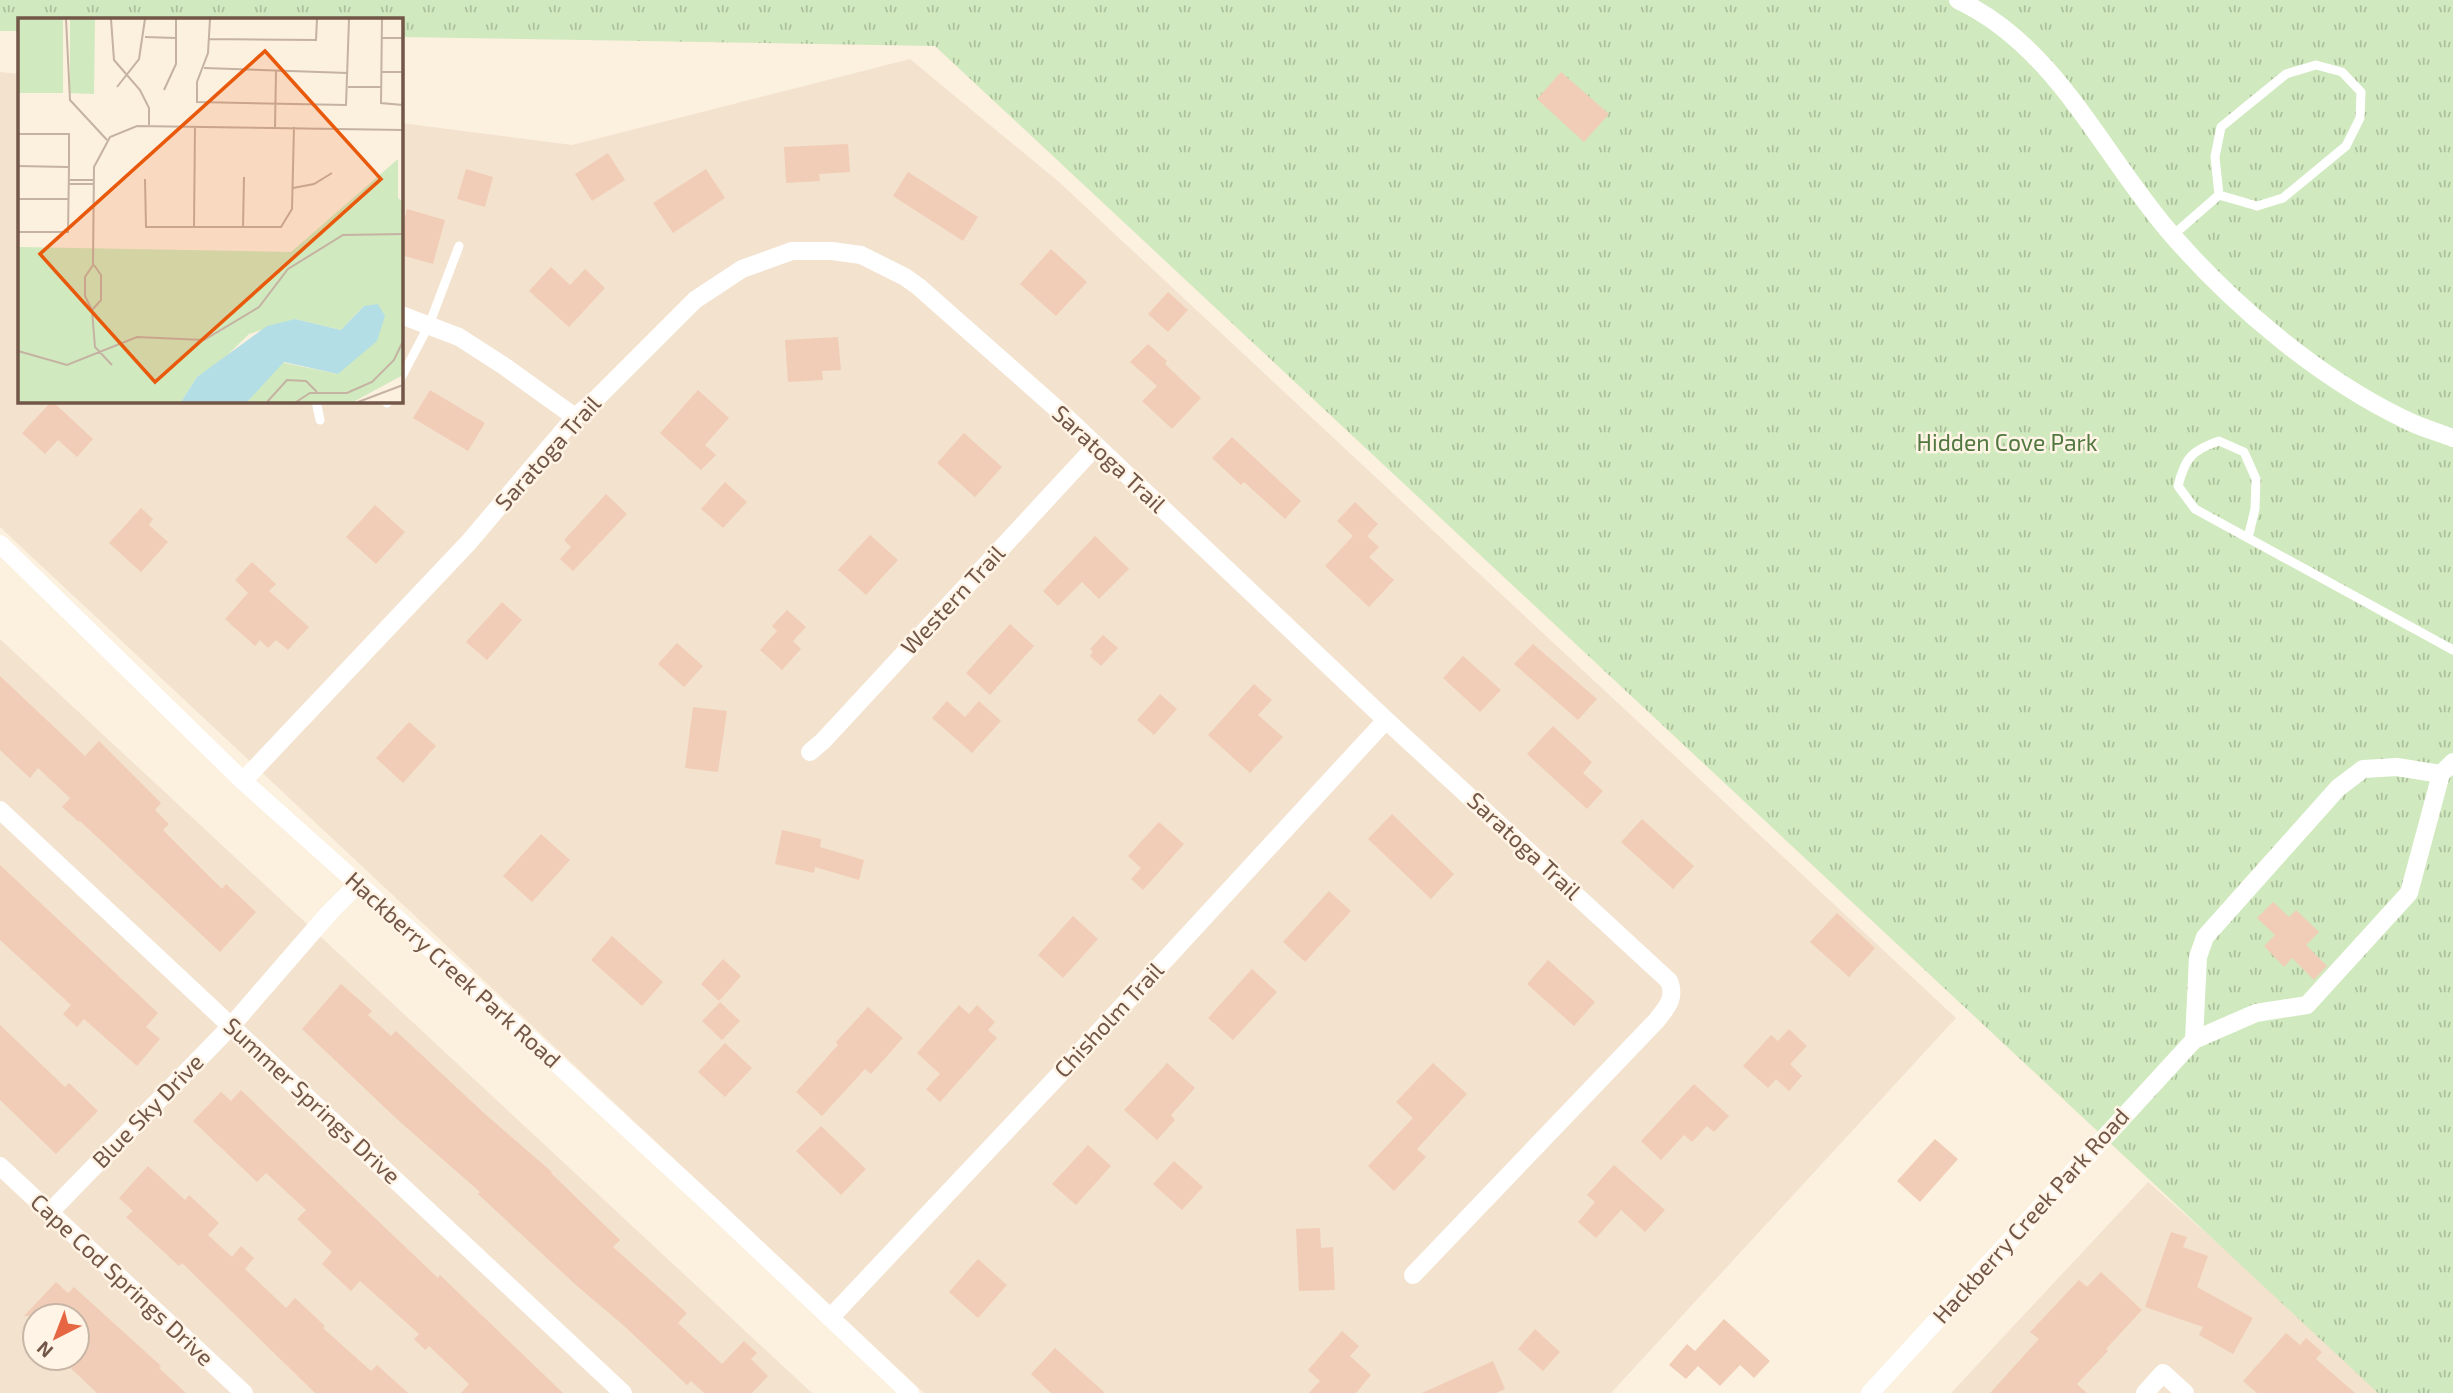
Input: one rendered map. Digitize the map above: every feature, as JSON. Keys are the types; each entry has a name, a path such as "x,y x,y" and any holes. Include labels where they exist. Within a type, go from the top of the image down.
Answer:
{"street":[{"path":"1958,0 2025,45 2090,121 2172,236 2241,307 2316,368 2404,419 2453,438"},
{"name":"Saratoga Trail","path":"243,781 469,542 575,417 695,300 742,269 792,251 832,251 861,255 919,287 1066,417 1386,720 1669,981 1674,991 1670,1004 1657,1020 1413,1275"},
{"path":"402,315 459,337 534,386 575,417"},
{"name":"Western Trail","path":"810,752 1095,447"},
{"name":"Hackberry Creek Park Road","path":"0,544 243,781 716,1209 910,1393"},
{"name":"Chisholm Trail","path":"830,1318 1059,1075 1386,720"},
{"name":"Hackberry Creek Park Road","path":"1870,1393 2194,1040 2256,1013 2306,1005 2409,893 2447,768 2363,769 2338,788 2205,937 2198,957 2194,1040"},
{"name":"Summer Springs Drive","path":"0,810 623,1393"},
{"name":"Blue Sky Drive","path":"49,1213 232,1025 329,913 358,884"},
{"name":"Cape Cod Springs Drive","path":"0,1166 244,1393"},
{"path":"2144,1393 2162,1373 2185,1393"}],"lane":[{"path":"2316,65 2342,72 2361,93 2360,118 2346,146 2283,198 2257,206 2219,195 2215,157 2221,127 2286,74 2316,65"},
{"path":"2172,236 2219,195"},
{"path":"402,376 429,325 459,246"},
{"path":"316,402 320,420"},
{"path":"2248,538 2255,509 2256,479 2244,452 2220,441 2200,447 2183,465 2178,486 2195,509 2248,538 2453,650"}],"shaded area":[{"path":"910,59 1059,182 1956,1018 1611,1393 924,1393 0,527 0,72 18,74 18,402 402,402 402,123 572,145"},
{"path":"0,639 812,1393 0,1393"},
{"path":"2148,1182 2389,1393 1951,1393"}],"green space":[{"name":"Hidden Cove Park","path":"0,0 2453,0 2453,1393 2378,1393 935,46 402,37 402,18 18,18 18,31 0,31"}],"building":[{"path":"1561,72 1609,114 1584,142 1537,99"},
{"path":"848,144 850,172 819,174 820,181 786,183 784,147"},
{"path":"608,153 625,180 592,201 575,174"},
{"path":"466,169 493,177 485,207 457,199"},
{"path":"706,169 725,198 673,233 653,203"},
{"path":"908,172 978,217 963,241 893,196"},
{"path":"407,209 445,220 433,264 402,255 402,230"},
{"path":"1051,249 1087,282 1056,316 1020,284"},
{"path":"551,267 570,285 585,269 605,288 569,327 529,291"},
{"path":"1168,292 1188,310 1168,332 1148,314"},
{"path":"838,337 841,370 822,371 823,380 788,382 785,340"},
{"path":"1148,344 1201,398 1172,429 1142,401 1157,386 1130,362"},
{"path":"430,390 485,423 468,451 413,418"},
{"path":"698,390 729,418 705,445 716,455 701,470 660,433"},
{"path":"53,402 93,439 77,457 58,440 45,454 22,433"},
{"path":"964,433 1002,467 975,497 937,463"},
{"path":"1232,437 1301,501 1285,519 1244,482 1241,485 1212,458"},
{"path":"725,482 747,502 723,528 701,509"},
{"path":"606,494 627,514 573,571 560,559 571,547 564,540"},
{"path":"1355,502 1378,524 1367,536 1379,547 1369,557 1394,580 1369,607 1325,566 1353,536 1337,521"},
{"path":"375,505 405,532 376,564 346,537"},
{"path":"141,508 153,519 149,525 168,542 141,572 109,543"},
{"path":"870,535 898,560 866,595 838,570"},
{"path":"1095,536 1129,569 1099,599 1082,582 1058,606 1043,591"},
{"path":"252,562 276,584 269,591 309,627 288,650 276,640 268,648 260,640 255,646 225,619 248,593 235,580"},
{"path":"502,602 522,620 487,660 466,642"},
{"path":"787,610 806,627 793,641 801,649 782,670 760,650 777,631 772,626"},
{"path":"1010,624 1034,646 990,695 966,673"},
{"path":"1103,635 1118,648 1101,666 1090,656 1093,652 1090,649"},
{"path":"677,643 703,666 684,687 658,664"},
{"path":"1533,644 1597,699 1578,720 1514,664"},
{"path":"1463,656 1501,690 1480,712 1443,678"},
{"path":"0,676 85,756 99,741 161,803 155,810 169,824 163,830 222,889 226,884 256,912 220,952 62,807 70,798 38,768 30,778 0,750"},
{"path":"1254,684 1272,700 1258,715 1283,737 1250,773 1208,735"},
{"path":"1160,694 1177,709 1154,735 1137,720"},
{"path":"947,701 965,717 979,701 1001,721 972,753 932,718"},
{"path":"693,707 727,711 718,772 685,768"},
{"path":"409,722 436,746 403,783 376,758"},
{"path":"1553,726 1592,762 1583,773 1603,791 1587,809 1527,754"},
{"path":"1392,814 1454,874 1431,899 1368,839"},
{"path":"1642,819 1694,866 1673,889 1621,842"},
{"path":"1159,822 1184,844 1143,890 1131,879 1141,868 1128,856"},
{"path":"782,830 821,839 820,847 864,860 859,880 815,867 814,873 775,864"},
{"path":"541,834 570,860 532,902 503,876"},
{"path":"0,865 158,1013 146,1027 160,1039 137,1066 84,1019 77,1027 63,1014 71,1005 0,940"},
{"path":"1329,891 1351,911 1305,962 1283,942"},
{"path":"2273,902 2289,917 2296,910 2319,932 2306,945 2327,966 2314,980 2292,958 2284,967 2264,946 2275,935 2257,918"},
{"path":"1837,913 1875,948 1849,977 1810,942"},
{"path":"1073,916 1098,939 1063,978 1038,955"},
{"path":"612,936 663,982 642,1006 591,960"},
{"path":"723,959 741,976 719,1001 701,984"},
{"path":"1548,960 1595,1002 1574,1026 1527,984"},
{"path":"1252,969 1277,992 1233,1040 1208,1018"},
{"path":"341,984 372,1011 368,1015 391,1036 396,1031 552,1172 620,1240 613,1247 687,1313 678,1323 722,1364 744,1341 757,1353 751,1359 768,1376 752,1393 704,1393 691,1381 687,1385 302,1029"},
{"path":"720,1002 740,1021 722,1040 702,1021"},
{"path":"959,1005 969,1014 977,1005 995,1022 988,1030 997,1038 940,1102 926,1089 940,1074 917,1053"},
{"path":"868,1007 903,1038 871,1074 865,1069 822,1116 796,1092"},
{"path":"0,1025 65,1087 69,1083 98,1111 56,1154 0,1100"},
{"path":"1789,1029 1807,1046 1790,1064 1802,1076 1789,1091 1776,1079 1768,1088 1743,1066 1771,1035 1778,1041"},
{"path":"725,1043 752,1068 725,1097 698,1072"},
{"path":"1167,1063 1195,1088 1171,1115 1175,1120 1157,1140 1124,1110"},
{"path":"1433,1063 1467,1094 1417,1149 1426,1157 1394,1191 1368,1166 1413,1118 1396,1102"},
{"path":"1694,1084 1729,1116 1714,1132 1707,1126 1692,1142 1684,1135 1661,1160 1641,1141"},
{"path":"241,1090 563,1393 461,1393 469,1384 429,1346 425,1350 414,1339 419,1334 360,1281 351,1291 322,1264 332,1252 297,1219 306,1210 266,1173 257,1182 193,1121 221,1092 231,1101"},
{"path":"821,1126 866,1169 841,1195 796,1151"},
{"path":"1935,1139 1958,1159 1920,1202 1897,1181"},
{"path":"1088,1145 1111,1166 1076,1205 1052,1184"},
{"path":"1174,1161 1203,1187 1182,1210 1153,1184"},
{"path":"1614,1165 1665,1210 1645,1232 1621,1210 1596,1238 1578,1222 1595,1202 1587,1195"},
{"path":"148,1166 185,1200 189,1195 219,1223 208,1235 232,1257 241,1246 254,1258 245,1269 286,1308 295,1298 325,1326 323,1328 371,1371 377,1365 408,1393 315,1393 182,1263 179,1266 126,1217 133,1211 119,1198"},
{"path":"1320,1228 1321,1248 1333,1247 1335,1290 1299,1291 1296,1229"},
{"path":"2171,1232 2187,1237 2183,1247 2208,1256 2197,1287 2253,1318 2233,1354 2199,1335 2203,1327 2145,1307"},
{"path":"978,1259 1007,1285 978,1318 949,1292"},
{"path":"2101,1272 2142,1310 2077,1384 2087,1393 1990,1393 2039,1339 2030,1332 2079,1280 2087,1287"},
{"path":"56,1282 68,1293 74,1287 91,1302 37,1302"},
{"path":"91,1302 161,1366 159,1368 186,1393 97,1393 75,1372 91,1372"},
{"path":"1724,1319 1770,1361 1754,1378 1740,1365 1720,1386 1698,1366 1686,1379 1669,1365 1687,1344 1695,1351"},
{"path":"1535,1329 1560,1352 1543,1371 1518,1349"},
{"path":"1342,1331 1359,1346 1350,1356 1371,1375 1356,1393 1309,1393 1320,1381 1308,1370"},
{"path":"2286,1333 2300,1345 2306,1338 2322,1352 2316,1359 2355,1393 2257,1393 2243,1381"},
{"path":"1055,1348 1105,1393 1051,1393 1031,1374"},
{"path":"1493,1361 1505,1389 1496,1393 1422,1393"}]}
